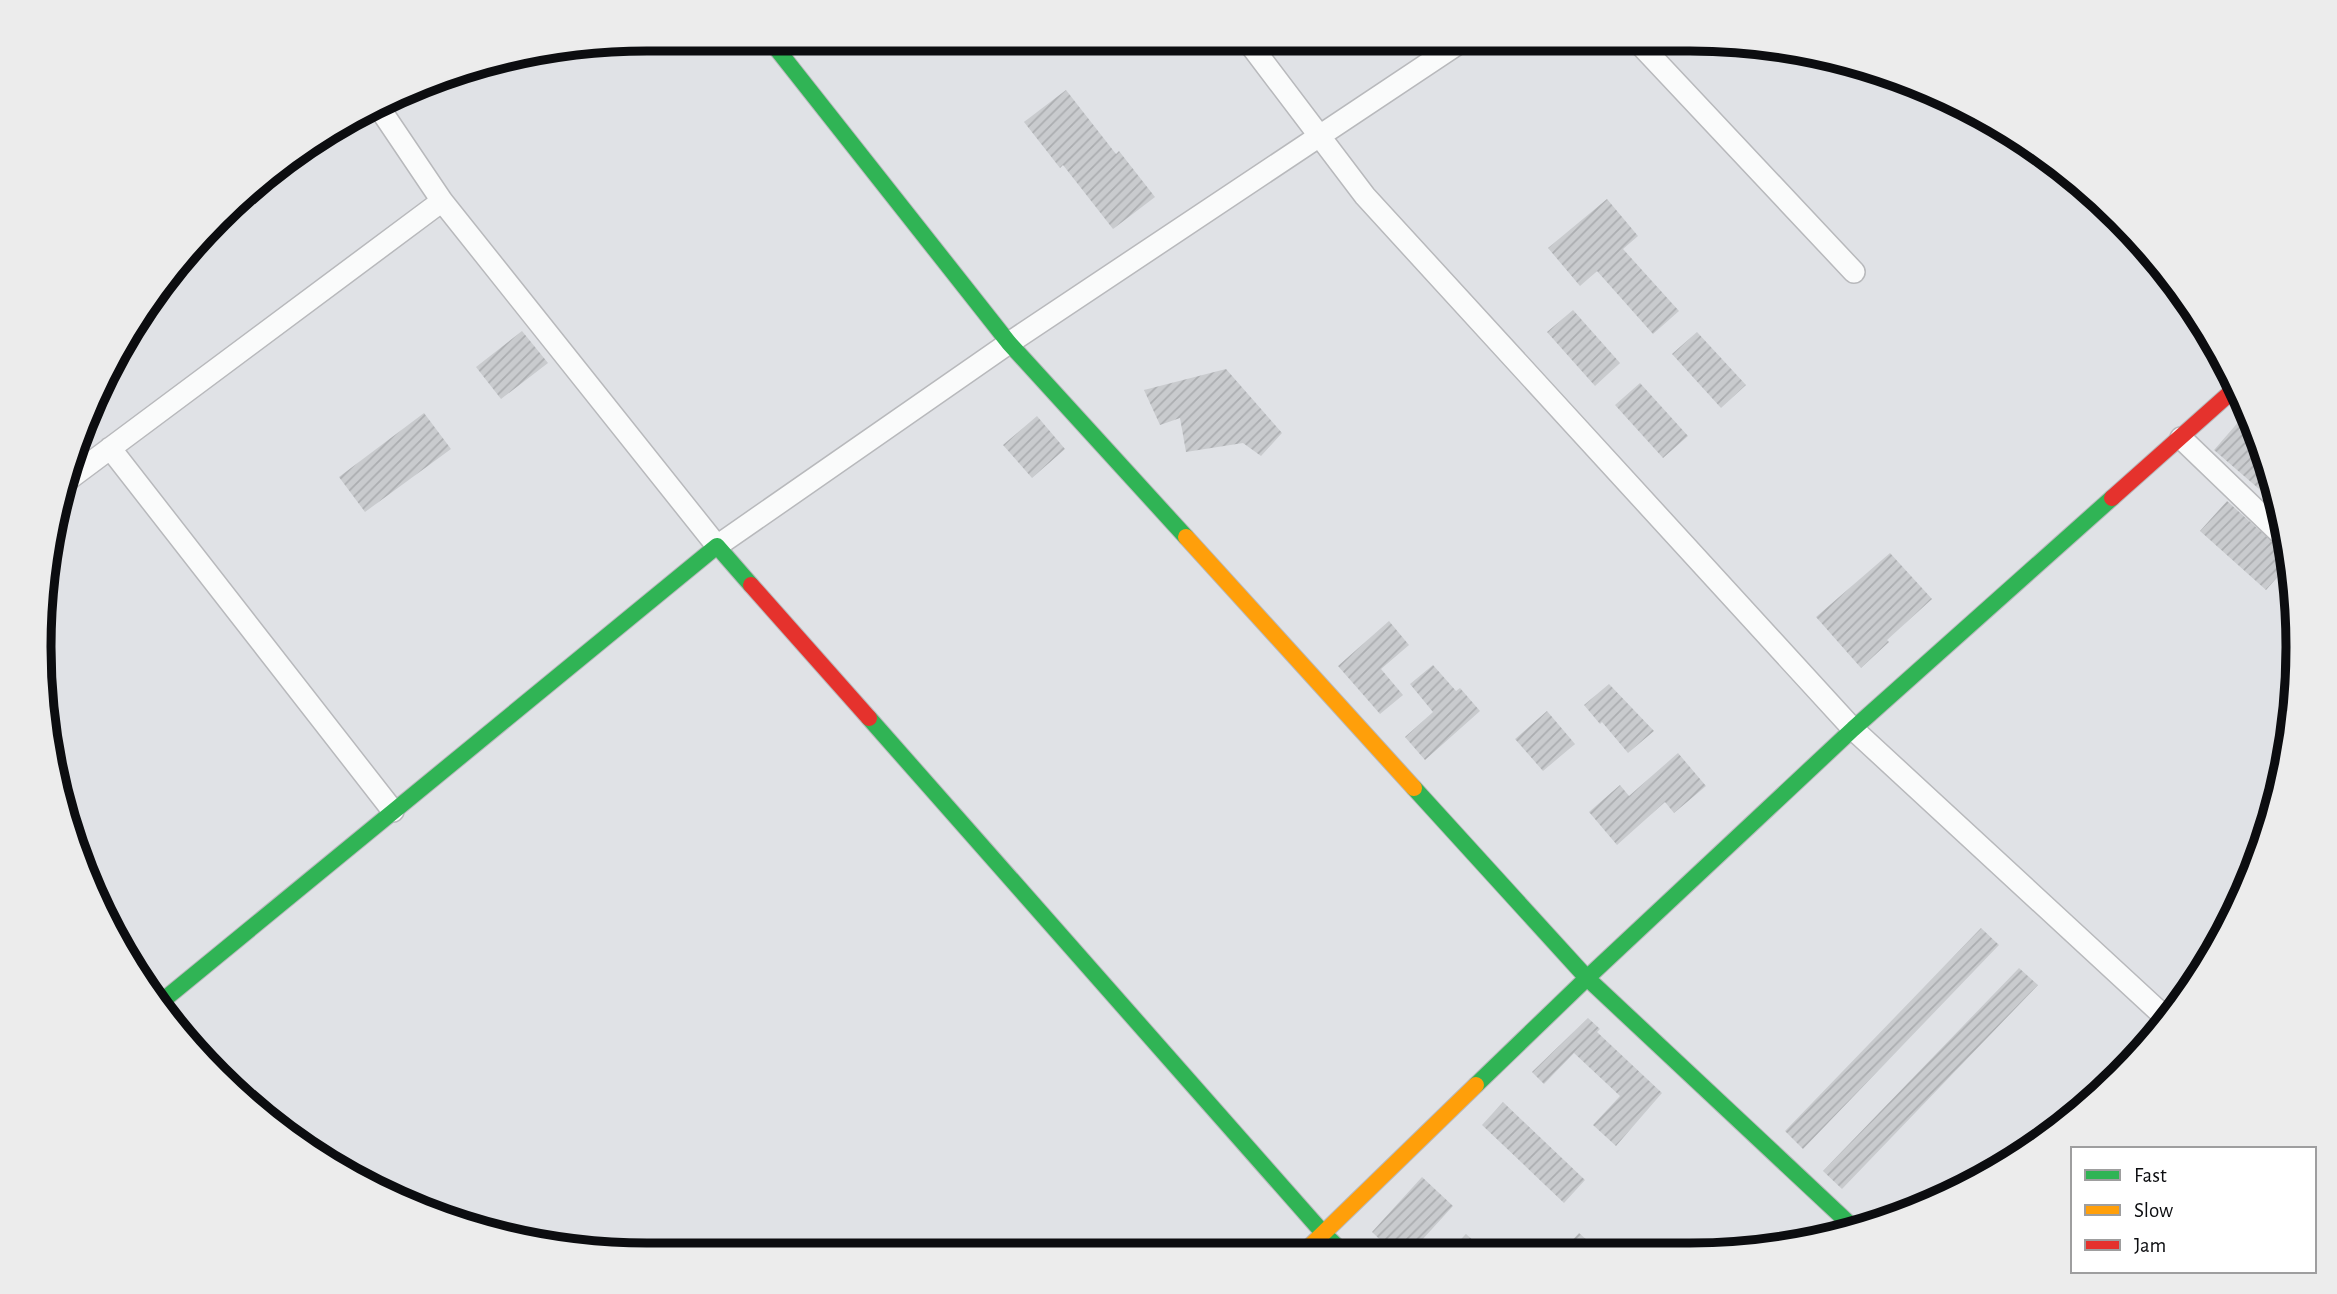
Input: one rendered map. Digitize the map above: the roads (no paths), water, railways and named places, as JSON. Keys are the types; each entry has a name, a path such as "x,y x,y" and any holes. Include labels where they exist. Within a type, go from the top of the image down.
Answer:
{"street":[{"path":"778,51 1009,343 1587,978 1847,1222"},
{"path":"1255,51 1365,196 1853,729 2161,1013"},
{"path":"166,998 717,546 1009,343 1449,51"},
{"path":"1646,51 1854,272"},
{"path":"382,112 442,201 717,546 1334,1243"},
{"path":"77,473 442,201"},
{"path":"1314,1243 1587,978 1853,729 2230,393"},
{"path":"2180,438 2274,528"},
{"path":"110,448 393,811"}]}
